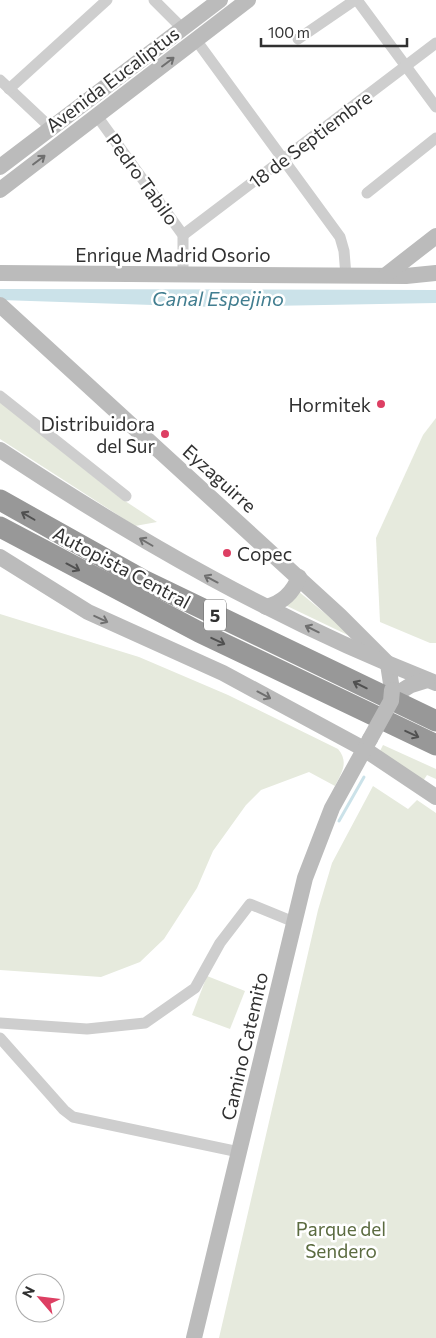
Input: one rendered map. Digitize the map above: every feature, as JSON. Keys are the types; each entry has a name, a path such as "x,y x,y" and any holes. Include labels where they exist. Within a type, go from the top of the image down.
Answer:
{"highway":[{"name":"Autopista Central","path":"0,500 151,584 436,721"},
{"name":"Autopista Central","path":"0,527 191,628 436,745"}],"main road":[{"name":"Avenida Eucaliptus","path":"0,167 220,0"},
{"name":"Avenida Eucaliptus","path":"0,190 248,0"},
{"path":"386,275 436,236"},
{"path":"402,263 432,273"},
{"name":"Enrique Madrid Osorio","path":"0,273 346,276 416,276 432,273"},
{"name":"Eyzaguirre","path":"0,304 299,577 388,664"},
{"path":"0,450 124,530 266,607 388,664 433,681"},
{"path":"0,557 88,612 223,673 367,744 384,762 436,797"},
{"path":"266,607 286,597 294,588 299,577"},
{"path":"340,616 433,681"},
{"path":"388,664 394,695 411,685 433,681"},
{"name":"Camino Catemito","path":"194,1338 294,922 314,852 352,771 394,695"},
{"path":"352,771 368,762 384,762"}],"street":[{"path":"9,89 107,0"},
{"path":"154,0 183,28"},
{"path":"298,39 356,0 436,107"},
{"path":"196,40 340,238 344,251 346,276"},
{"name":"18 de Septiembre","path":"183,235 436,43"},
{"path":"0,80 51,128"},
{"name":"Pedro Tabilo","path":"97,116 183,235 183,274"},
{"path":"367,193 436,138"},
{"path":"0,396 126,496"},
{"path":"0,1023 87,1029 145,1023 195,988 220,943 250,904 294,922"},
{"path":"0,1038 72,1117 239,1152"}],"green space":[{"path":"0,402 119,497 157,522 135,526 0,439"},
{"path":"436,418 436,643 430,643 380,622 376,538 423,435"},
{"path":"298,591 356,639 285,605"},
{"path":"0,614 139,657 228,695 338,749 343,758 343,767 335,786 309,772 261,790 246,805 213,851 197,888 164,939 140,962 101,977 0,970"},
{"path":"383,745 436,769 436,779 427,775 421,784 380,751"},
{"name":"Parque del Sendero","path":"373,786 408,809 417,800 436,813 436,1338 219,1338 318,910 332,863"},
{"path":"207,976 245,991 230,1029 192,1015"}],"water":[{"name":"Canal Espejino","path":"0,289 436,290 436,303 214,307 0,300"}],"waterway":[{"path":"339,821 364,777"}],"place":[{"name":"Hormitek","path":"381,404"},
{"name":"Distribuidora del Sur","path":"165,434"},
{"name":"Copec","path":"227,553"}]}
